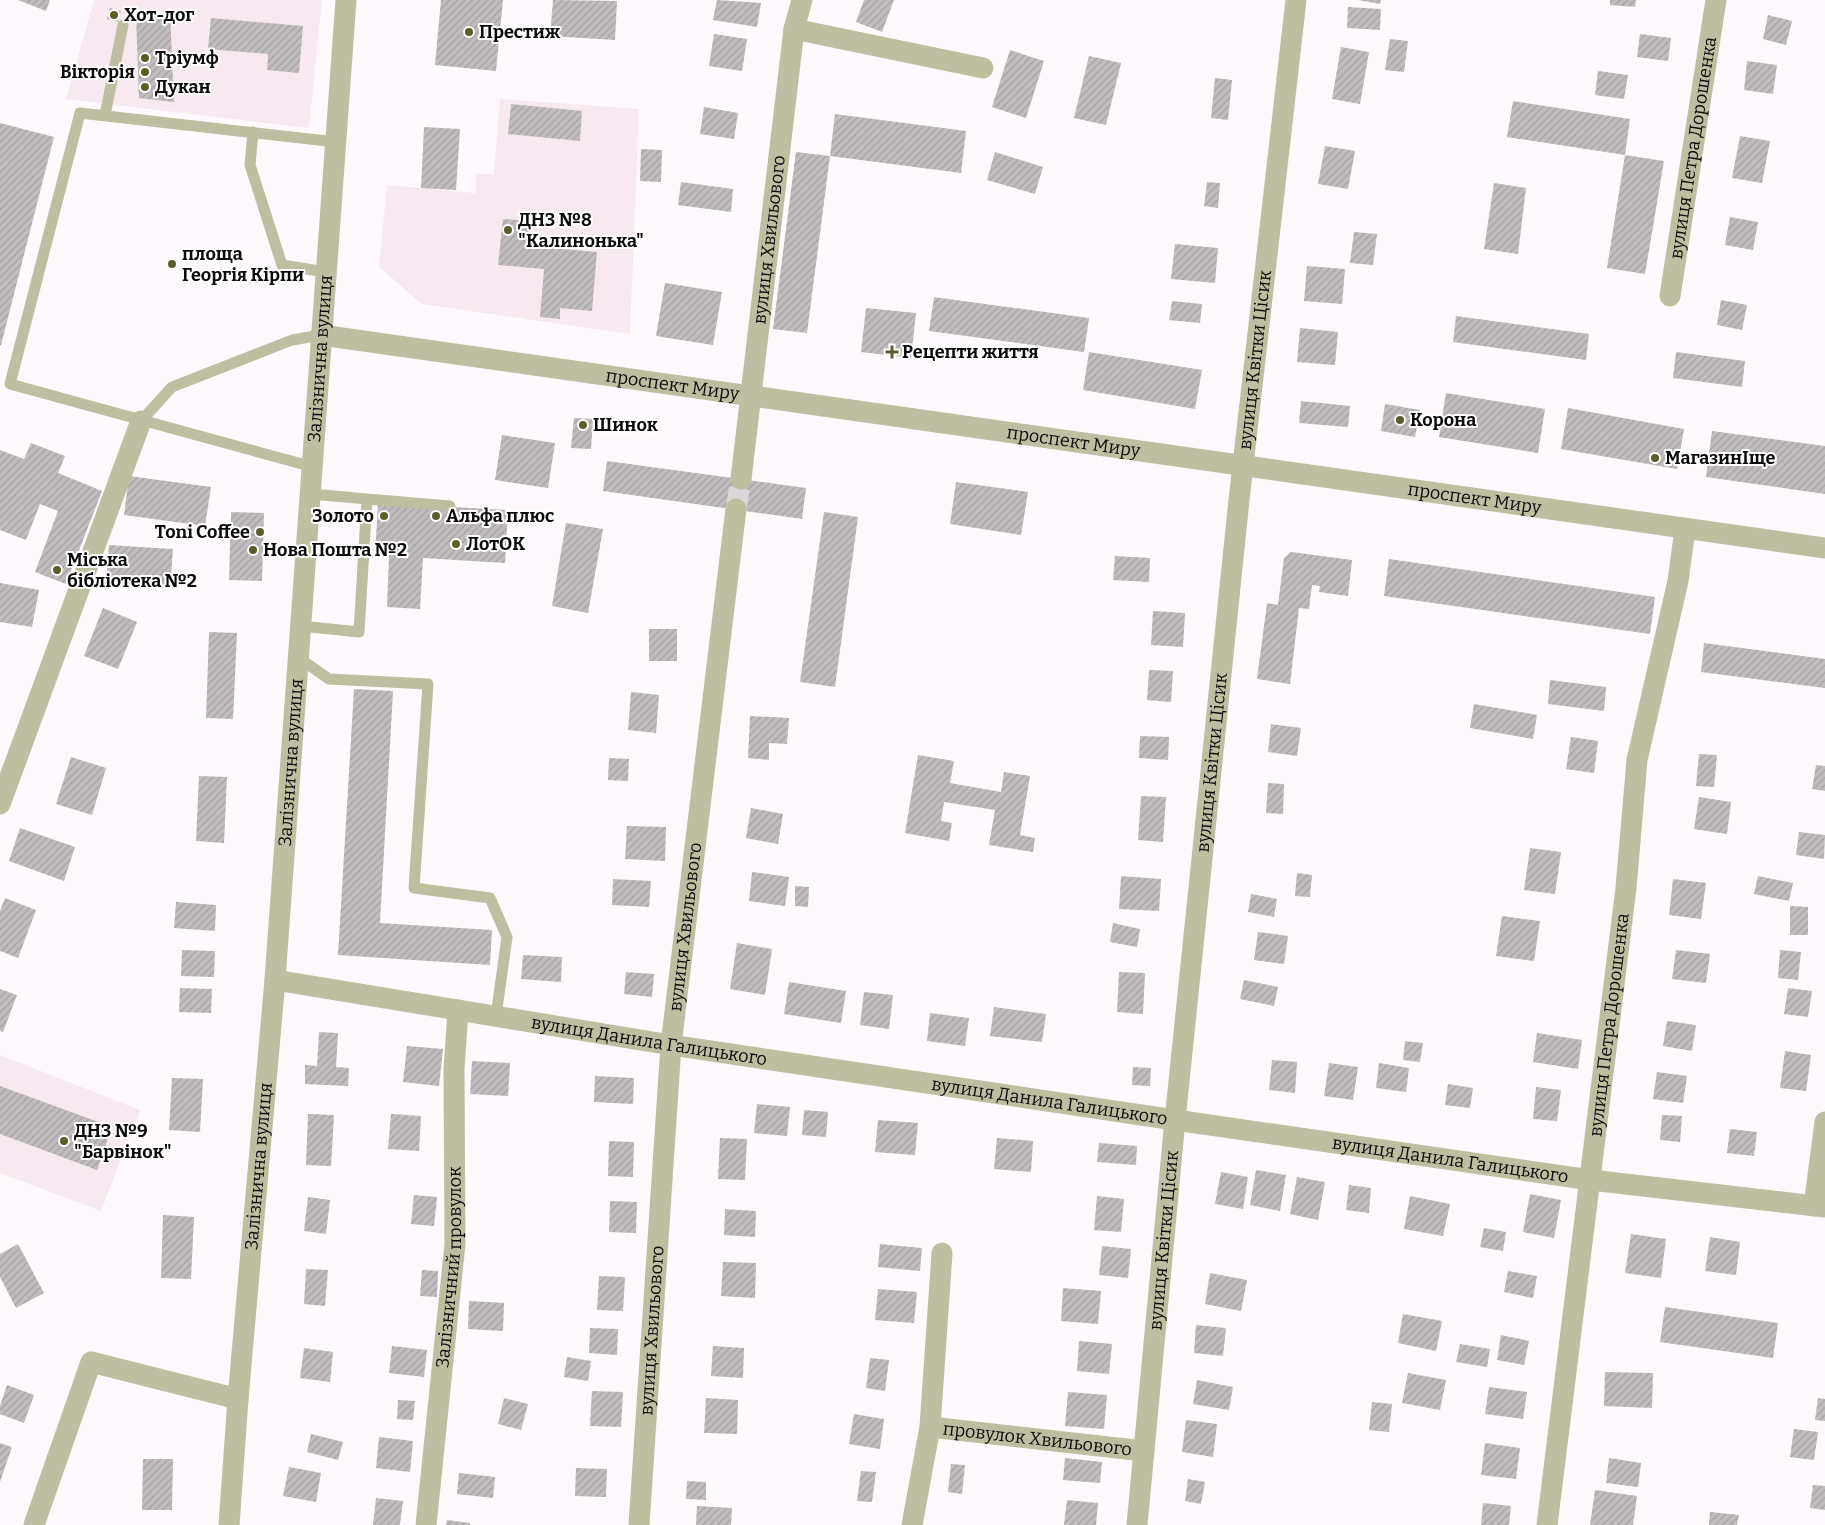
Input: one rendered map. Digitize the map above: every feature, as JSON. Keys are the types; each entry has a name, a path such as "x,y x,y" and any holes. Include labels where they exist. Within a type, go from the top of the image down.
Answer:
{"street":[{"name":"Залізнична вулиця","path":"230,1525 238,1399 275,980 346,0"},
{"name":"вулиця Хвильового","path":"741,479 794,29 802,0"},
{"name":"вулиця Квітки Цісик","path":"1137,1525 1174,1120 1243,466 1296,0"},
{"name":"вулиця Петра Дорошенка","path":"1670,296 1716,0"},
{"path":"794,29 984,68"},
{"name":"проспект Миру","path":"321,335 1825,548"},
{"path":"0,804 141,421"},
{"name":"вулиця Хвильового","path":"639,1525 671,1045 736,509"},
{"name":"вулиця Петра Дорошенка","path":"1547,1525 1626,888 1637,760 1678,581 1685,528"},
{"name":"вулиця Данила Галицького","path":"275,980 671,1045 1174,1120 1591,1180 1820,1206"},
{"name":"Залізничний провулок","path":"426,1525 455,1244 454,1070 458,1010"},
{"path":"1820,1206 1825,1122"},
{"name":"провулок Хвильового","path":"912,1525 930,1427 942,1253"},
{"path":"34,1525 91,1362 238,1399"},
{"name":"провулок Хвильового","path":"930,1427 1144,1451"}],"lane":[{"path":"105,115 123,25"},
{"path":"313,467 10,384 80,113 336,142"},
{"path":"253,132 250,165 282,266 326,272"},
{"path":"141,421 172,387 292,340 321,335"},
{"path":"311,494 450,506"},
{"path":"301,626 359,632 367,499"},
{"path":"298,658 329,679 428,684 414,888 490,898 507,937 496,1016"}],"shaded area":[{"path":"94,0 322,0 309,128 66,99"},
{"name":"ДНЗ №8 \"Калинонька\"","path":"500,99 639,109 630,334 422,304 379,267 387,185 476,193 476,174 494,174"},
{"name":"ДНЗ №9 \"Барвінок\"","path":"0,1055 140,1110 101,1211 0,1173"}],"building":[{"path":"18,0 50,0 46,11"},
{"name":"Престиж","path":"441,0 503,0 496,71 435,65"},
{"path":"553,0 617,1 615,40 550,36"},
{"path":"717,0 761,3 757,27 713,20"},
{"path":"864,0 894,0 882,32 856,22"},
{"path":"1358,0 1381,0 1380,4"},
{"path":"1610,0 1636,0 1635,7 1610,5"},
{"path":"1348,7 1381,9 1380,30 1347,28"},
{"name":"Хот-дог","path":"110,8 121,11 118,22 107,19"},
{"path":"170,12 174,102 139,98 136,16"},
{"path":"1768,15 1792,21 1786,45 1763,39"},
{"path":"211,18 303,26 299,73 267,70 268,54 208,49"},
{"path":"714,34 747,39 742,71 709,66"},
{"path":"1640,34 1671,38 1668,61 1637,57"},
{"path":"1390,39 1408,41 1404,72 1385,70"},
{"path":"1341,47 1369,52 1360,104 1332,99"},
{"path":"1010,50 1044,61 1026,118 992,107"},
{"path":"1089,56 1121,63 1106,125 1074,118"},
{"path":"1747,61 1777,65 1773,94 1744,90"},
{"path":"1598,71 1628,75 1624,99 1595,95"},
{"path":"1215,78 1232,80 1228,120 1211,118"},
{"path":"1513,101 1630,119 1625,155 1507,137"},
{"path":"511,104 582,111 580,141 508,134"},
{"path":"704,107 738,113 734,139 700,134"},
{"path":"835,114 966,131 961,173 830,156"},
{"path":"0,123 54,137 1,345 0,345"},
{"path":"424,127 460,129 456,190 421,188"},
{"path":"1740,136 1770,141 1762,183 1732,178"},
{"path":"1325,146 1355,151 1348,189 1318,184"},
{"path":"641,149 662,150 661,182 640,181"},
{"path":"796,152 830,156 807,333 773,329"},
{"path":"995,152 1043,167 1035,194 987,180"},
{"path":"1625,155 1664,161 1645,274 1607,268"},
{"path":"681,182 733,189 731,212 678,205"},
{"path":"1207,182 1220,183 1218,208 1204,206"},
{"path":"1494,183 1526,188 1518,254 1484,249"},
{"path":"1730,217 1758,222 1753,250 1725,245"},
{"path":"503,219 530,221 528,246 597,252 592,311 560,308 560,319 540,317 544,269 498,265"},
{"path":"1354,232 1377,234 1373,265 1350,263"},
{"path":"1175,244 1218,248 1215,283 1171,279"},
{"path":"1307,266 1345,269 1342,304 1304,301"},
{"path":"665,283 722,292 713,345 656,336"},
{"path":"934,297 1089,318 1084,352 929,331"},
{"path":"1721,300 1747,305 1742,330 1717,325"},
{"path":"1172,301 1202,304 1200,323 1169,320"},
{"path":"866,308 916,313 911,358 861,352"},
{"path":"1456,316 1589,334 1586,360 1453,342"},
{"path":"1300,328 1338,332 1335,365 1297,362"},
{"path":"1089,352 1202,370 1195,409 1083,390"},
{"path":"1676,352 1745,361 1742,387 1673,378"},
{"path":"1446,393 1545,409 1538,453 1439,437"},
{"path":"1301,401 1350,406 1348,427 1299,423"},
{"name":"Корона","path":"1385,404 1420,410 1415,437 1381,431"},
{"path":"1568,408 1684,429 1677,469 1561,449"},
{"path":"574,418 593,419 591,449 571,448"},
{"path":"1712,431 1825,446 1825,494 1706,477"},
{"path":"502,435 555,443 548,488 495,480"},
{"path":"31,443 65,456 58,473 102,491 66,584 35,572 58,511 40,504 26,540 0,530 0,450 24,459"},
{"path":"607,461 806,488 802,519 603,491"},
{"path":"129,476 211,487 205,526 124,515"},
{"path":"956,482 1028,492 1021,535 950,524"},
{"path":"378,503 508,510 505,563 423,558 420,609 387,607 389,556 375,556"},
{"path":"231,512 264,513 262,581 229,580"},
{"path":"824,512 858,517 835,687 800,682"},
{"path":"566,523 603,529 588,613 552,606"},
{"path":"109,545 173,549 170,589 106,584"},
{"path":"1291,552 1352,560 1348,596 1319,592 1320,586 1312,585 1309,609 1299,608 1290,684 1257,679 1267,603 1278,605 1284,558"},
{"path":"1115,556 1150,558 1149,582 1113,580"},
{"path":"1389,559 1655,597 1650,634 1384,596"},
{"path":"0,583 39,590 32,627 0,622"},
{"path":"103,608 137,622 118,669 84,656"},
{"path":"1153,611 1185,613 1183,647 1151,645"},
{"path":"649,629 677,629 677,661 649,661"},
{"path":"209,632 237,633 233,719 206,718"},
{"path":"1704,643 1825,659 1825,688 1701,672"},
{"path":"1149,670 1173,671 1171,702 1147,700"},
{"path":"1550,680 1606,687 1604,711 1548,704"},
{"path":"354,689 393,691 380,923 492,930 490,965 338,955"},
{"path":"631,692 659,695 656,733 628,730"},
{"path":"1474,704 1537,715 1533,739 1470,728"},
{"path":"750,716 789,718 787,744 769,743 769,760 748,758"},
{"path":"1271,724 1301,728 1297,756 1268,752"},
{"path":"1140,736 1169,737 1168,760 1139,758"},
{"path":"1571,737 1598,741 1594,773 1566,769"},
{"path":"1699,754 1717,755 1714,787 1696,786"},
{"path":"918,755 954,761 950,783 1001,792 1004,772 1030,776 1020,835 1035,838 1033,852 989,845 995,810 944,802 941,821 952,823 949,841 905,833"},
{"path":"71,757 106,768 92,815 56,804"},
{"path":"609,758 629,759 628,781 608,780"},
{"path":"1816,765 1825,766 1825,791 1812,789"},
{"path":"199,776 227,777 224,843 196,841"},
{"path":"1268,783 1284,784 1283,814 1266,813"},
{"path":"1141,796 1166,797 1163,842 1138,840"},
{"path":"1699,797 1731,802 1727,834 1694,829"},
{"path":"751,808 783,814 778,844 746,838"},
{"path":"627,826 666,827 665,861 625,859"},
{"path":"20,828 75,847 64,881 9,861"},
{"path":"1799,832 1825,835 1824,859 1796,855"},
{"path":"1530,848 1561,852 1555,894 1524,890"},
{"path":"752,872 789,877 785,906 749,901"},
{"path":"1297,873 1312,875 1310,897 1295,896"},
{"path":"1121,876 1161,879 1159,911 1119,909"},
{"path":"1758,876 1793,883 1789,901 1754,894"},
{"path":"613,879 651,881 649,907 612,905"},
{"path":"1673,879 1706,883 1701,919 1669,915"},
{"path":"795,886 809,887 808,907 795,906"},
{"path":"1251,894 1277,899 1274,917 1248,912"},
{"path":"5,898 36,910 18,958 0,951 0,911"},
{"path":"176,902 216,905 215,931 174,928"},
{"path":"1790,906 1808,907 1808,935 1790,935"},
{"path":"1502,916 1540,921 1534,961 1496,956"},
{"path":"1113,923 1140,929 1137,947 1110,942"},
{"path":"1258,932 1288,936 1284,964 1254,960"},
{"path":"737,943 772,949 765,995 730,989"},
{"path":"182,950 215,951 214,977 181,976"},
{"path":"1676,950 1710,954 1706,983 1672,979"},
{"path":"1780,950 1801,952 1798,980 1778,978"},
{"path":"523,955 562,957 561,982 521,979"},
{"path":"626,972 654,974 652,997 624,994"},
{"path":"1119,972 1145,973 1143,1014 1117,1012"},
{"path":"1244,980 1278,987 1274,1006 1240,999"},
{"path":"789,982 846,991 841,1023 784,1014"},
{"path":"180,988 212,989 211,1013 179,1012"},
{"path":"1788,988 1812,991 1808,1017 1784,1014"},
{"path":"0,989 17,995 3,1032 0,1031"},
{"path":"864,992 893,995 889,1029 860,1025"},
{"path":"994,1007 1046,1014 1042,1042 990,1036"},
{"path":"930,1013 969,1018 965,1046 927,1041"},
{"path":"1667,1021 1696,1025 1692,1051 1663,1046"},
{"path":"319,1032 338,1033 336,1067 349,1068 348,1086 305,1084 305,1065 317,1066"},
{"path":"1537,1033 1582,1040 1578,1069 1533,1062"},
{"path":"1405,1041 1423,1043 1420,1062 1403,1060"},
{"path":"407,1046 443,1049 439,1086 403,1082"},
{"path":"1785,1051 1811,1055 1806,1091 1780,1088"},
{"path":"1272,1060 1297,1062 1295,1093 1269,1090"},
{"path":"472,1061 510,1063 508,1096 470,1094"},
{"path":"1329,1063 1358,1067 1353,1100 1324,1096"},
{"path":"1379,1063 1409,1068 1406,1092 1376,1088"},
{"path":"1133,1067 1151,1068 1150,1086 1132,1085"},
{"path":"1657,1072 1687,1076 1683,1103 1653,1099"},
{"path":"595,1076 634,1078 633,1104 594,1102"},
{"path":"172,1078 203,1079 200,1132 169,1130"},
{"path":"1448,1084 1473,1088 1470,1108 1445,1105"},
{"path":"0,1086 112,1127 97,1170 0,1134"},
{"path":"1536,1087 1561,1090 1557,1121 1533,1119"},
{"path":"757,1104 790,1107 787,1136 754,1133"},
{"path":"804,1110 828,1112 826,1137 802,1135"},
{"path":"308,1114 334,1115 331,1166 306,1165"},
{"path":"391,1114 421,1116 419,1151 388,1149"},
{"path":"1662,1115 1682,1116 1680,1142 1660,1140"},
{"path":"878,1120 918,1123 915,1155 875,1152"},
{"path":"1730,1129 1757,1132 1754,1156 1727,1153"},
{"path":"720,1138 747,1139 745,1180 718,1179"},
{"path":"997,1138 1033,1141 1031,1172 994,1169"},
{"path":"609,1141 634,1142 633,1177 608,1176"},
{"path":"1099,1143 1137,1146 1136,1165 1097,1162"},
{"path":"1256,1170 1286,1175 1280,1211 1250,1205"},
{"path":"1221,1172 1248,1177 1243,1209 1215,1204"},
{"path":"1297,1177 1325,1182 1318,1220 1290,1214"},
{"path":"1349,1185 1371,1188 1369,1213 1346,1210"},
{"path":"1530,1194 1561,1200 1554,1238 1523,1232"},
{"path":"414,1195 437,1197 434,1226 411,1224"},
{"path":"1097,1196 1124,1199 1121,1232 1094,1230"},
{"path":"1410,1196 1450,1204 1443,1236 1404,1229"},
{"path":"308,1197 330,1200 326,1234 304,1231"},
{"path":"610,1201 637,1202 636,1233 609,1232"},
{"path":"725,1209 756,1211 755,1237 724,1235"},
{"path":"163,1215 194,1217 191,1279 161,1278"},
{"path":"1484,1228 1506,1232 1503,1251 1480,1247"},
{"path":"1631,1234 1666,1239 1661,1278 1625,1273"},
{"path":"1710,1237 1740,1242 1736,1275 1705,1271"},
{"path":"18,1244 44,1293 16,1308 0,1277 0,1254"},
{"path":"880,1244 922,1248 920,1271 878,1267"},
{"path":"1102,1246 1131,1249 1128,1278 1099,1275"},
{"path":"723,1262 756,1263 755,1298 721,1296"},
{"path":"306,1269 328,1270 325,1306 304,1304"},
{"path":"422,1270 438,1271 437,1297 420,1296"},
{"path":"1508,1271 1537,1276 1533,1298 1504,1292"},
{"path":"1210,1273 1247,1280 1241,1311 1205,1304"},
{"path":"599,1276 625,1277 623,1311 597,1310"},
{"path":"1063,1288 1101,1291 1098,1324 1061,1321"},
{"path":"878,1289 917,1292 914,1323 875,1320"},
{"path":"469,1301 504,1303 503,1331 468,1329"},
{"path":"1665,1307 1778,1323 1773,1358 1660,1342"},
{"path":"1403,1314 1442,1321 1436,1351 1398,1343"},
{"path":"1196,1325 1226,1328 1223,1356 1194,1353"},
{"path":"590,1328 618,1329 617,1355 589,1353"},
{"path":"1501,1335 1529,1341 1524,1365 1497,1360"},
{"path":"1079,1341 1112,1344 1109,1374 1077,1371"},
{"path":"1460,1344 1490,1349 1487,1367 1456,1362"},
{"path":"392,1346 427,1350 424,1377 389,1373"},
{"path":"713,1346 744,1348 743,1378 711,1376"},
{"path":"304,1348 333,1352 330,1382 300,1378"},
{"path":"567,1357 591,1361 588,1381 564,1377"},
{"path":"870,1358 889,1360 885,1391 866,1388"},
{"path":"1605,1372 1653,1373 1652,1408 1604,1406"},
{"path":"1408,1373 1446,1380 1440,1410 1402,1403"},
{"path":"1197,1380 1233,1387 1229,1410 1193,1404"},
{"path":"7,1385 34,1395 24,1423 0,1414 0,1406"},
{"path":"1489,1387 1527,1392 1523,1419 1485,1414"},
{"path":"592,1391 623,1392 621,1427 590,1426"},
{"path":"1068,1392 1107,1395 1104,1429 1065,1426"},
{"path":"504,1398 528,1404 521,1430 498,1424"},
{"path":"706,1398 738,1400 737,1434 704,1433"},
{"path":"1818,1398 1825,1399 1825,1421 1815,1420"},
{"path":"398,1400 415,1401 413,1420 397,1419"},
{"path":"1372,1402 1392,1404 1389,1432 1369,1430"},
{"path":"854,1414 884,1419 880,1449 849,1444"},
{"path":"1186,1420 1217,1424 1213,1457 1182,1452"},
{"path":"1794,1429 1818,1432 1814,1460 1790,1457"},
{"path":"311,1434 343,1442 338,1460 307,1452"},
{"path":"379,1437 413,1441 410,1472 376,1468"},
{"path":"0,1443 12,1447 0,1482"},
{"path":"1485,1443 1520,1448 1516,1479 1481,1475"},
{"path":"1065,1458 1102,1462 1100,1483 1063,1480"},
{"path":"1609,1458 1641,1463 1638,1487 1606,1483"},
{"path":"143,1459 173,1459 172,1510 142,1510"},
{"path":"951,1464 965,1465 962,1494 948,1492"},
{"path":"289,1467 321,1473 316,1502 283,1496"},
{"path":"576,1468 607,1469 606,1497 575,1496"},
{"path":"861,1471 876,1472 872,1502 857,1501"},
{"path":"459,1473 495,1477 493,1498 457,1494"},
{"path":"1188,1479 1205,1482 1201,1504 1185,1501"},
{"path":"687,1481 706,1482 706,1500 686,1499"},
{"path":"1813,1485 1825,1486 1825,1510 1810,1508"},
{"path":"1595,1490 1637,1496 1633,1525 1590,1525"},
{"path":"376,1498 403,1501 400,1525 373,1525"},
{"path":"1067,1500 1098,1503 1096,1525 1064,1525"},
{"path":"1483,1503 1511,1506 1509,1525 1481,1525"},
{"path":"697,1506 732,1508 731,1525 696,1525"},
{"path":"1710,1512 1739,1515 1737,1525 1709,1525"},
{"path":"447,1520 470,1523 470,1525 446,1525"}],"tunnel":[{"path":"736,509 741,479"}],"place":[{"name":"Хот-дог","path":"114,15"},
{"name":"Престиж","path":"469,32"},
{"name":"Тріумф","path":"145,58"},
{"name":"Вікторія","path":"145,72"},
{"name":"Дукан","path":"145,87"},
{"name":"ДНЗ №8 \"Калинонька\"","path":"508,230"},
{"name":"площа Георгія Кірпи","path":"172,264"},
{"name":"Рецепти життя","path":"892,352"},
{"name":"Корона","path":"1400,420"},
{"name":"Шинок","path":"583,425"},
{"name":"МагазинІще","path":"1655,458"},
{"name":"Золото","path":"384,516"},
{"name":"Альфа плюс","path":"436,516"},
{"name":"Toni Coffee","path":"260,532"},
{"name":"ЛотОК","path":"456,544"},
{"name":"Нова Пошта №2","path":"253,550"},
{"name":"Міська бібліотека №2","path":"57,570"},
{"name":"ДНЗ №9 \"Барвінок\"","path":"64,1141"}]}
